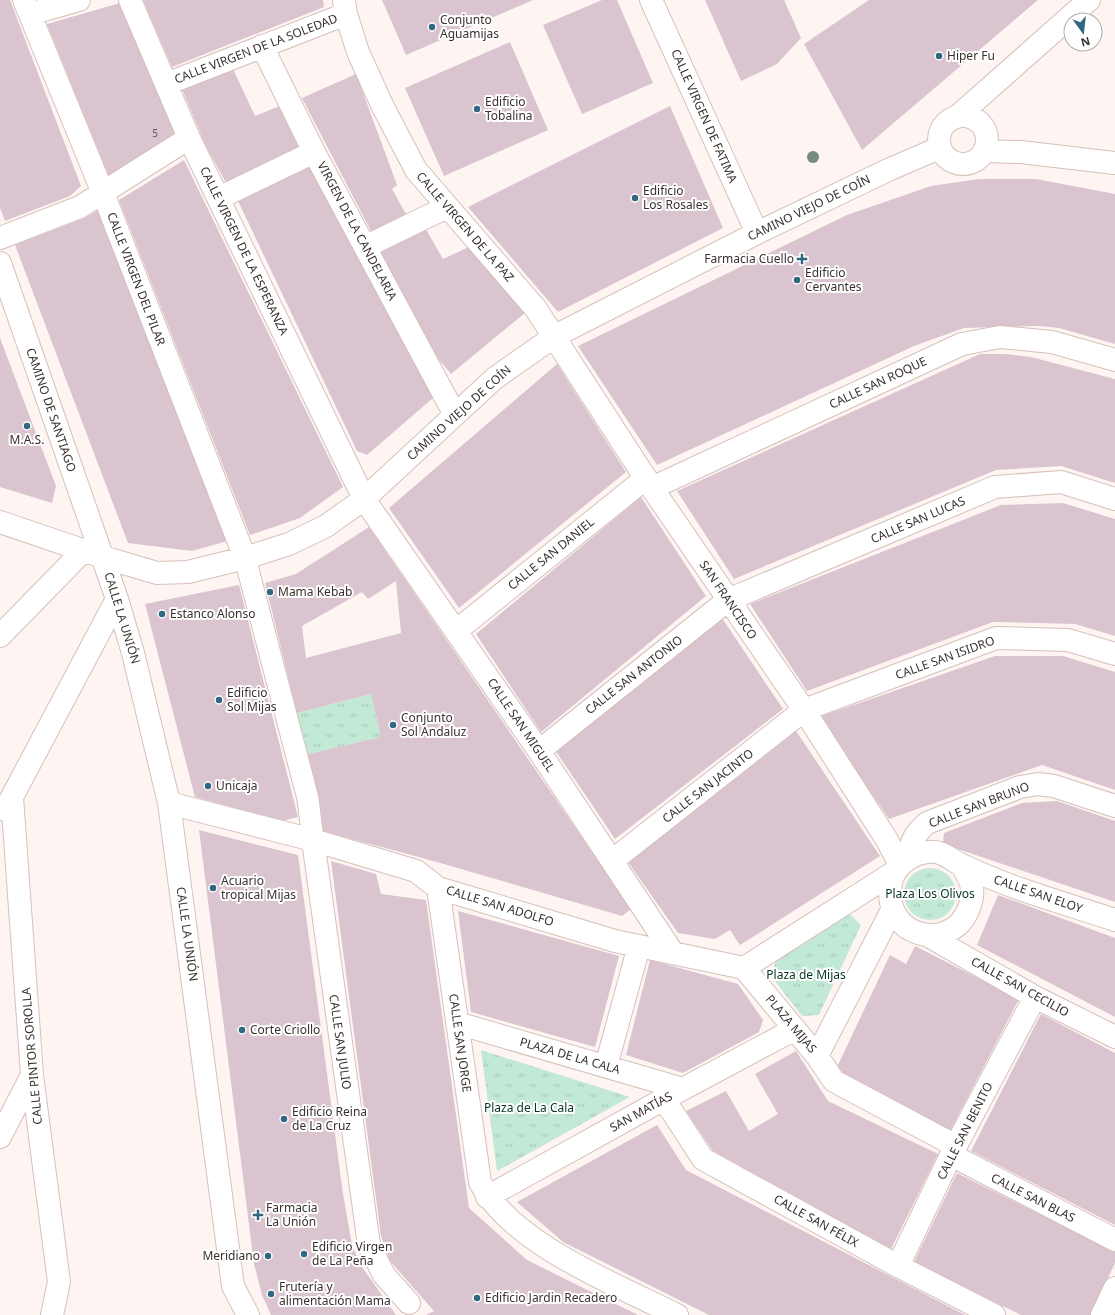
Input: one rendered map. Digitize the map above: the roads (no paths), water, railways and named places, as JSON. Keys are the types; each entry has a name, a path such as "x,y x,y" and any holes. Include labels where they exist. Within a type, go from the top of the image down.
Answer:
{"street":[{"path":"27,7 79,0"},
{"name":"CALLE VIRGEN DE LA ESPERANZA","path":"130,0 189,138 364,499"},
{"name":"CALLE VIRGEN DE FATIMA","path":"651,0 757,233"},
{"path":"958,116 1089,0"},
{"name":"CALLE VIRGEN DEL PILAR","path":"27,7 103,193 245,558"},
{"name":"CALLE VIRGEN DE LA SOLEDAD","path":"166,84 262,46 345,7"},
{"name":"CALLE VIRGEN DE LA PAZ","path":"345,7 358,52 382,106 416,170 536,309 555,336"},
{"name":"VIRGEN DE LA CANDELARIA","path":"262,46 314,152 455,415"},
{"path":"958,116 974,118 984,128 987,136 984,151 974,161 958,164 944,155 939,148 938,140 944,124 951,118 958,116"},
{"path":"0,238 80,207 189,138"},
{"name":"CAMINO VIEJO DE COÍN","path":"0,522 94,554 157,573 188,572 245,558 289,544 320,529 364,499 495,378 555,336 757,233 888,170 939,148"},
{"path":"984,151 1021,152 1115,163"},
{"path":"219,198 314,152"},
{"path":"365,247 447,207"},
{"name":"CAMINO DE SANTIAGO","path":"0,263 94,554"},
{"name":"SAN FRANCISCO","path":"555,336 649,483 804,710 902,865"},
{"name":"CALLE SAN ROQUE","path":"649,483 962,344 1000,337 1052,342 1115,360"},
{"name":"CALLE SAN LUCAS","path":"728,600 995,487 1061,482 1115,499"},
{"name":"CALLE SAN DANIEL","path":"456,631 649,483"},
{"name":"CALLE SAN MIGUEL","path":"364,499 539,751 673,954"},
{"path":"0,636 94,554"},
{"name":"CALLE LA UNIÓN","path":"94,554 117,599 133,653 169,803 233,1286 248,1315"},
{"path":"245,558 308,799 313,840"},
{"path":"0,819 117,599"},
{"name":"CALLE SAN ANTONIO","path":"539,751 728,600"},
{"name":"CALLE SAN ISIDRO","path":"804,710 996,638 1068,640 1115,654"},
{"name":"CALLE SAN JACINTO","path":"612,861 804,710"},
{"name":"CALLE SAN BRUNO","path":"902,865 915,833 927,823 1020,787 1038,784 1054,786 1115,806"},
{"name":"CALLE PINTOR SOROLLA","path":"12,797 32,1075 58,1282 52,1315"},
{"name":"CALLE SAN ADOLFO","path":"169,803 313,840 416,871 438,888 616,941 744,968"},
{"name":"CALLE SAN JULIO","path":"313,840 369,1245 384,1275 409,1302"},
{"path":"744,968 902,865 923,853 938,852 950,856 962,865 972,884 972,899 966,916 956,927 941,934 926,935 906,927 892,910 889,896 892,877 902,865"},
{"name":"CALLE SAN ELOY","path":"962,865 995,880 1115,920"},
{"name":"CALLE SAN JORGE","path":"438,888 480,1182 487,1197"},
{"name":"PLAZA MIJAS","path":"744,968 817,1056 892,910"},
{"name":"CALLE SAN CECILIO","path":"926,935 1035,997 1115,1037"},
{"path":"606,1066 639,946"},
{"name":"CALLE SAN BENITO","path":"898,1266 954,1151 1035,997"},
{"name":"PLAZA DE LA CALA","path":"457,1023 683,1089"},
{"name":"SAN MATÍAS","path":"487,1197 664,1099 795,1029"},
{"name":"CALLE SAN BLAS","path":"817,1056 834,1081 954,1151 1115,1240"},
{"path":"0,1137 32,1075"},
{"name":"CALLE SAN FÉLIX","path":"664,1099 703,1159 898,1266 994,1315"},
{"path":"487,1197 507,1218 550,1251 677,1315"},
{"path":"1102,1315 1115,1288"}],"place":[{"name":"Conjunto Aguamijas","path":"432,27"},
{"name":"Hiper Fu","path":"939,56"},
{"name":"Edificio Tobalina","path":"477,109"},
{"name":"Edificio Los Rosales","path":"635,198"},
{"name":"Farmacia Cuello","path":"802,259"},
{"name":"Edificio Cervantes","path":"797,280"},
{"name":"M.A.S.","path":"27,426"},
{"name":"Mama Kebab","path":"270,592"},
{"name":"Estanco Alonso","path":"162,614"},
{"name":"Edificio Sol Mijas","path":"219,700"},
{"name":"Conjunto Sol Andaluz","path":"393,725"},
{"name":"Unicaja","path":"208,786"},
{"name":"Acuario tropical Mijas","path":"213,888"},
{"name":"Corte Criollo","path":"242,1030"},
{"name":"Edificio Reina de La Cruz","path":"284,1119"},
{"name":"Farmacia La Unión","path":"258,1215"},
{"name":"Edificio Virgen de La Peña","path":"304,1254"},
{"name":"Meridiano","path":"268,1256"},
{"name":"Frutería y alimentación Mama","path":"271,1294"},
{"name":"Edificio Jardin Recadero","path":"477,1298"}],"park label":[{"name":"Plaza Los Olivos","path":"930,894"},
{"name":"Plaza de Mijas","path":"806,975"},
{"name":"Plaza de La Cala","path":"529,1108"}]}
